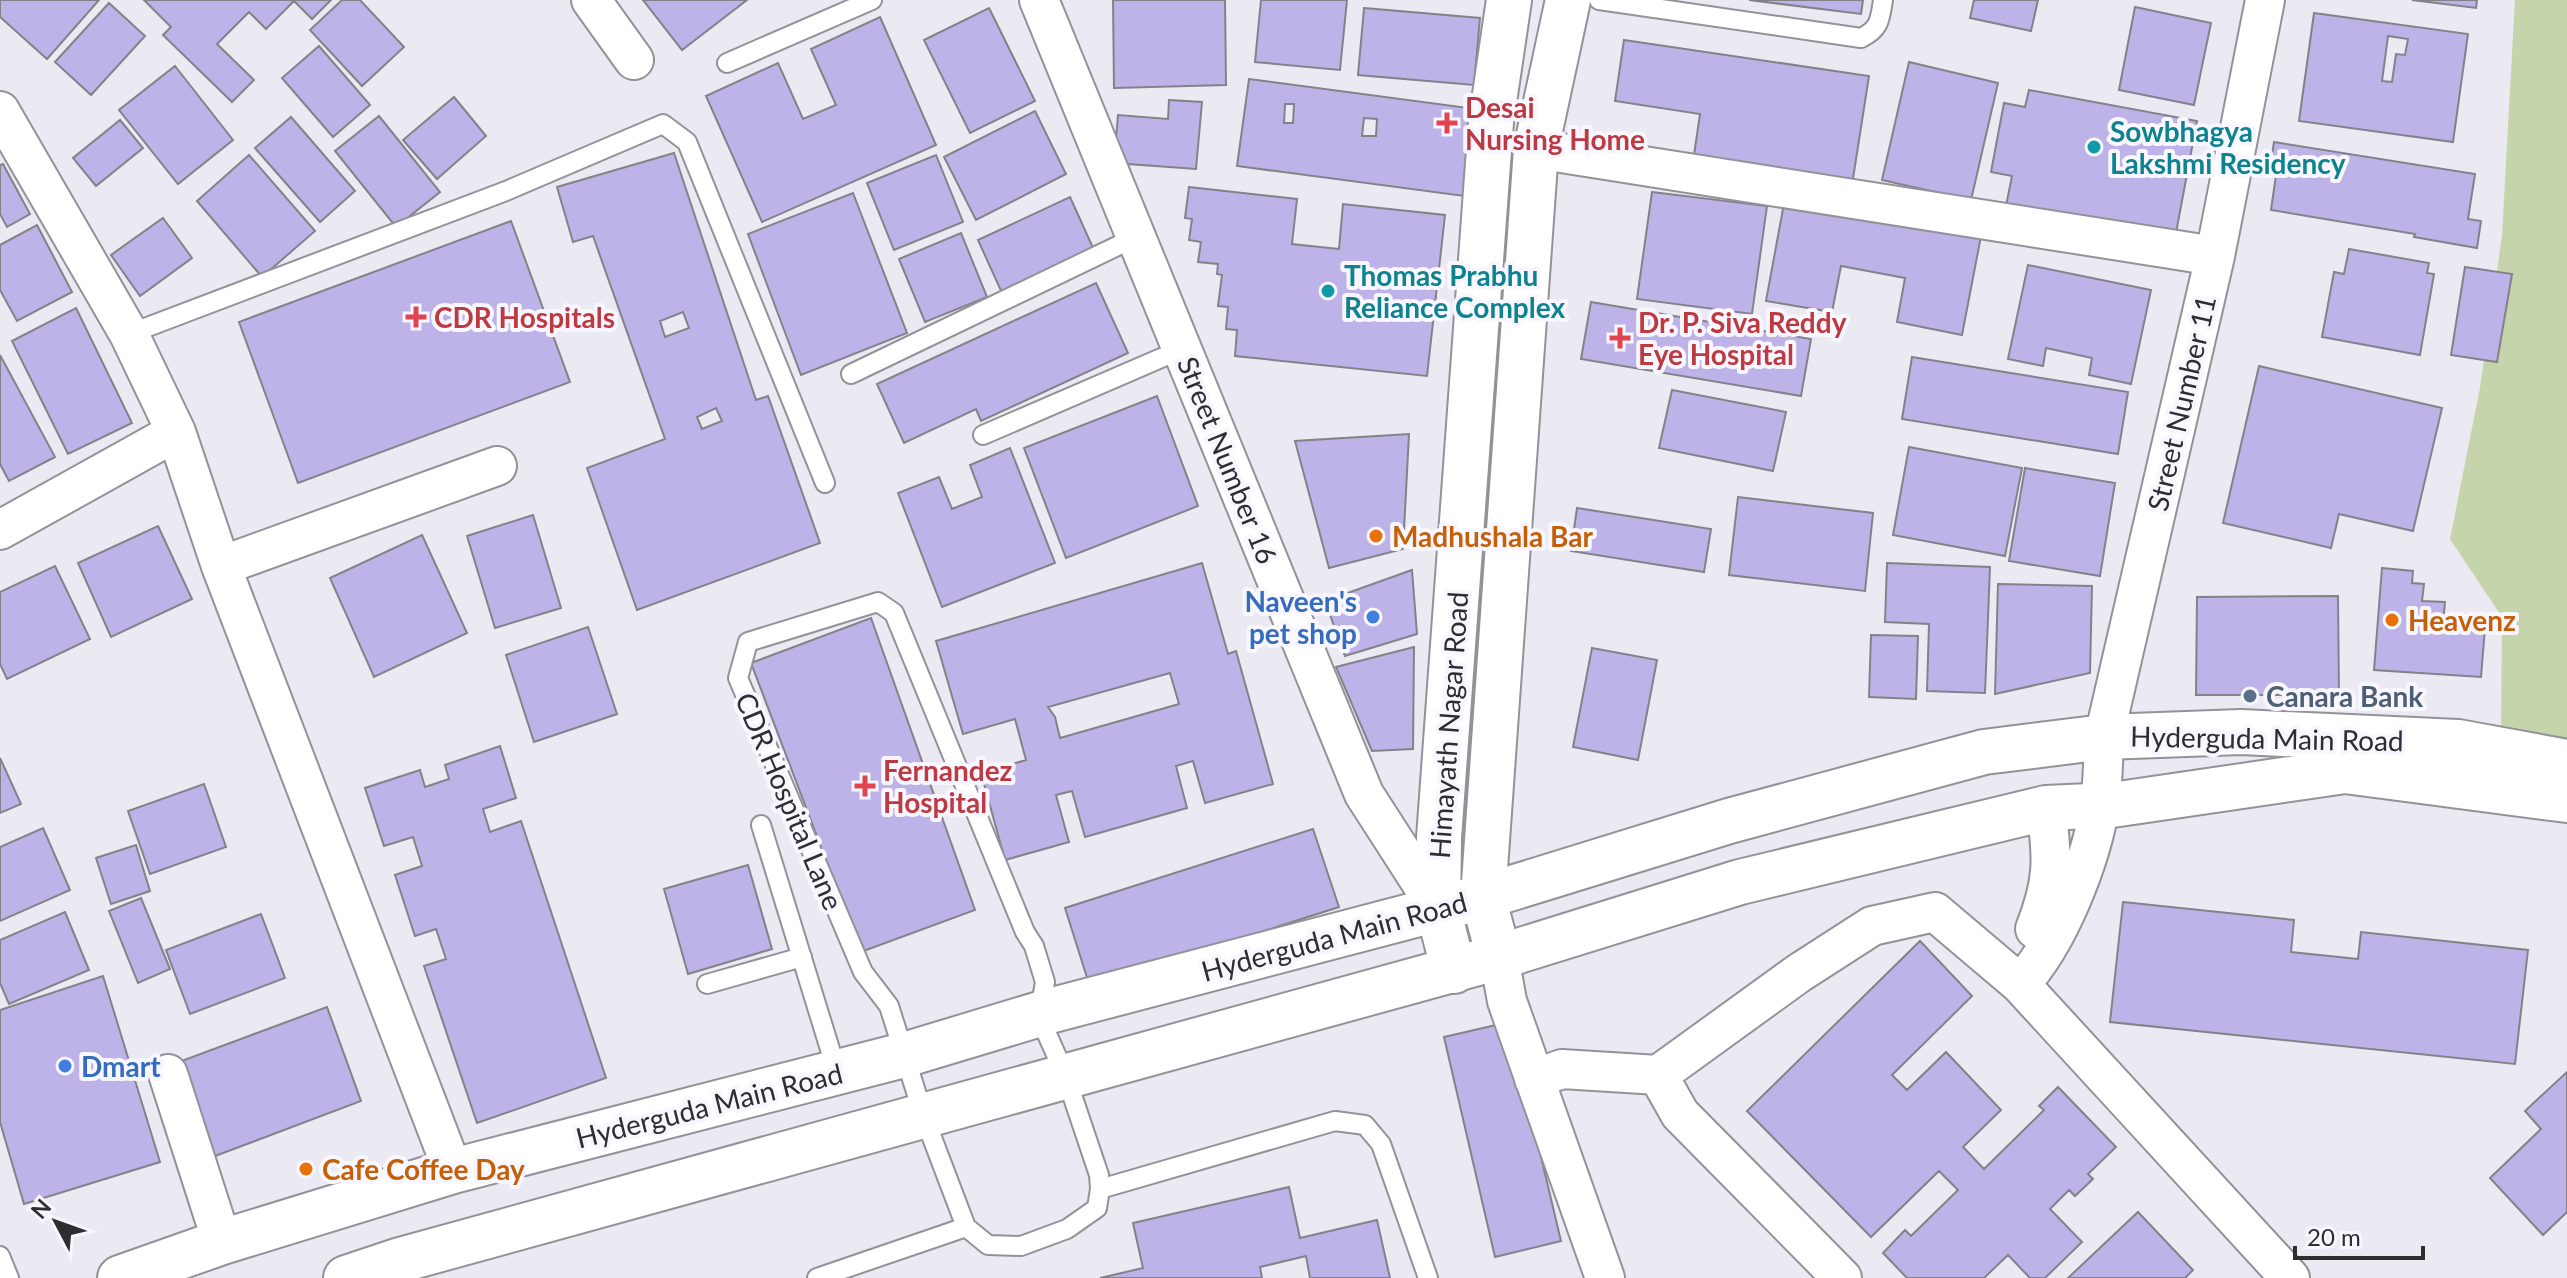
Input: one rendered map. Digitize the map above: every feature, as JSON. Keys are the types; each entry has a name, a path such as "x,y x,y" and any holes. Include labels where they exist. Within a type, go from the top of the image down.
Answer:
{"main road":[{"name":"Himayath Nagar Road","path":"1454,971 1438,909 1439,838 1491,122 1509,0"},
{"name":"Himayath Nagar Road","path":"1499,957 1483,897 1536,149 1568,0"},
{"name":"Hyderguda Main Road","path":"120,1278 222,1242 453,1171 904,1055 1053,1010 1483,897 1729,821 1984,752 2104,737 2241,732 2458,742 2567,762"},
{"name":"Hyderguda Main Road","path":"346,1278 405,1270 923,1114 1454,971 1740,882 2046,808 2100,805 2345,771 2567,800"}],"street":[{"path":"591,0 634,60"},
{"name":"Street Number 16","path":"1039,0 1364,794 1438,909"},
{"name":"Street Number 11","path":"2013,977 2031,972 2070,903 2080,879 2100,805 2104,737 2215,256 2265,0"},
{"path":"0,111 129,334 176,432 221,566 453,1171"},
{"path":"1536,149 2215,256"},
{"path":"0,530 176,432"},
{"path":"221,566 497,466"},
{"path":"2013,977 2048,896 2053,864 2046,808"},
{"path":"1534,1079 1562,1069 1658,1075 1799,973 1872,926 1935,912 2013,977 2290,1278"},
{"path":"1499,957 1507,1001 1605,1278"},
{"path":"1454,971 1507,1001"},
{"path":"168,1074 222,1242"},
{"path":"1658,1075 1680,1114 1842,1278"}],"lane":[{"path":"727,63 872,0"},
{"path":"1599,0 1861,38 1873,32 1879,21 1883,0"},
{"path":"129,334 506,191 663,124 687,142 825,483"},
{"path":"851,374 1136,237"},
{"path":"983,435 1182,349"},
{"name":"CDR Hospital Lane","path":"904,1055 889,1006 863,972 738,678 748,642 878,602 894,613 1025,932 1034,946 1045,982 1039,1016"},
{"path":"761,825 837,1072"},
{"path":"707,984 802,957"},
{"path":"904,1055 966,1227 988,1245 1021,1246 1067,1229 1097,1208 1100,1189 1099,1175 1066,1077 1039,1016"},
{"path":"1100,1189 1335,1121 1365,1125 1381,1144 1428,1278"},
{"path":"817,1278 966,1227"},
{"path":"0,1256 9,1278"}],"green space":[{"path":"2515,0 2567,0 2567,750 2501,736 2502,617 2450,539 2480,388 2502,236"}],"building":[{"path":"0,0 99,0 47,59 0,17"},
{"path":"144,0 331,0 312,19 294,1 266,29 249,12 217,44 254,80 232,102 163,35 171,27"},
{"path":"342,0 360,0 404,47 362,86 310,30"},
{"path":"643,0 747,0 682,50"},
{"path":"1113,0 1225,0 1226,85 1114,88"},
{"path":"1261,0 1347,0 1340,70 1255,62"},
{"path":"1749,0 1863,0 1861,14"},
{"path":"1974,0 2038,0 2031,31 1970,18"},
{"path":"2412,0 2477,0 2476,8"},
{"path":"109,3 145,36 91,95 55,62"},
{"path":"2135,7 2211,23 2194,105 2119,90"},
{"path":"989,8 1035,101 970,133 924,40"},
{"path":"1364,8 1480,18 1474,85 1358,75"},
{"path":"2314,13 2468,34 2453,142 2299,121","holes":["2388,36 2408,39 2405,55 2396,54 2392,82 2382,81"]},
{"path":"880,17 936,145 762,222 706,96 778,63 803,119 836,105 811,49"},
{"path":"1624,40 1869,76 1852,185 1693,162 1700,114 1615,101"},
{"path":"319,46 370,105 333,137 282,78"},
{"path":"1909,62 1998,83 1971,200 1882,180"},
{"path":"175,66 233,140 178,184 119,110"},
{"path":"1249,79 1476,109 1464,196 1237,166","holes":["1285,104 1294,104 1293,123 1284,123","1364,118 1377,119 1376,136 1362,136"]},
{"name":"Sowbhagya Lakshmi Residency","path":"2029,90 2197,121 2175,238 2006,206 2012,176 1991,172 2004,103 2025,107"},
{"path":"454,97 486,136 437,179 403,140"},
{"path":"1169,100 1202,102 1196,169 1114,163 1118,115 1168,119"},
{"path":"1035,111 1066,174 976,220 944,157"},
{"path":"379,116 440,192 396,227 335,151"},
{"path":"291,117 355,191 320,222 255,148"},
{"path":"120,120 143,148 96,186 73,158"},
{"path":"2274,142 2475,174 2468,219 2481,221 2477,248 2414,237 2415,234 2271,210 2276,175 2269,174"},
{"path":"674,153 756,400 768,396 820,543 637,610 587,468 665,439 593,236 573,242 557,187","holes":["683,312 689,328 665,337 660,321","716,408 722,421 702,429 697,417"]},
{"path":"249,155 315,231 262,277 197,201"},
{"path":"936,155 963,222 894,250 867,183"},
{"path":"3,164 30,214 7,227 0,214 0,165"},
{"name":"Thomas Prabhu Reliance Complex","path":"1189,187 1297,199 1292,244 1339,249 1343,204 1445,215 1427,376 1235,356 1237,330 1226,329 1228,307 1218,306 1222,275 1217,274 1218,264 1198,262 1201,242 1189,240 1192,219 1185,218"},
{"path":"1652,192 1767,206 1752,314 1637,299"},
{"path":"853,193 907,333 801,375 748,234"},
{"path":"1070,197 1094,250 1002,293 978,240"},
{"path":"1785,198 1981,236 1962,335 1897,322 1905,278 1841,266 1832,312 1766,301"},
{"path":"163,218 192,258 140,296 111,255"},
{"path":"511,221 570,382 298,483 239,322"},
{"path":"37,225 72,292 17,321 0,290 0,245"},
{"path":"961,233 987,297 925,322 899,259"},
{"path":"2349,249 2429,263 2427,273 2434,274 2420,355 2322,337 2334,272 2344,274"},
{"path":"2028,265 2151,290 2131,384 2089,375 2092,358 2046,348 2043,366 2008,359"},
{"path":"2465,267 2512,274 2497,362 2451,355"},
{"path":"1096,283 1128,353 981,421 976,409 904,443 877,384"},
{"path":"1591,302 1811,339 1801,396 1581,359"},
{"path":"76,308 132,423 68,454 12,341"},
{"path":"0,355 55,457 9,481 0,464"},
{"path":"1912,357 2128,392 2118,454 1902,419"},
{"path":"2259,366 2442,408 2413,531 2339,514 2331,548 2223,523"},
{"path":"1672,390 1786,412 1773,471 1659,448"},
{"path":"1157,396 1198,506 1066,558 1024,448"},
{"path":"1409,434 1403,549 1329,568 1295,441"},
{"path":"1909,447 2022,468 2005,556 1893,535"},
{"path":"1010,448 1055,563 942,607 898,493 939,477 952,509 982,497 970,465"},
{"path":"2025,468 2115,483 2100,576 2009,561"},
{"path":"1738,497 1873,513 1865,591 1729,575"},
{"path":"1577,508 1711,529 1704,572 1571,551"},
{"path":"533,515 561,608 495,628 467,536"},
{"path":"158,526 192,599 111,637 78,563"},
{"path":"422,535 467,633 374,677 330,578"},
{"path":"1202,563 1228,654 1236,651 1273,784 1205,803 1193,761 1176,766 1187,808 1085,837 1072,791 1056,795 1069,842 1005,860 981,773 1026,760 1015,719 963,734 936,641","holes":["1170,673 1179,704 1060,738 1055,717 1048,707"]},
{"path":"1887,563 1990,567 1985,693 1927,691 1929,624 1885,622"},
{"path":"55,566 90,639 7,679 0,664 0,592"},
{"path":"2382,568 2413,571 2412,583 2424,584 2422,601 2445,602 2443,625 2485,628 2481,677 2374,670"},
{"name":"Naveen's pet shop","path":"1412,570 1417,634 1345,656 1325,601"},
{"path":"1998,584 2092,586 2090,673 1995,694"},
{"path":"2338,596 2339,695 2196,695 2197,597"},
{"name":"Fernandez Hospital","path":"871,618 975,910 861,952 751,663"},
{"path":"588,627 617,714 534,742 506,655"},
{"path":"1871,635 1918,636 1916,699 1869,697"},
{"path":"1414,647 1413,749 1372,751 1336,667"},
{"path":"1592,648 1657,660 1638,760 1573,747"},
{"path":"500,746 516,798 483,809 490,832 521,821 606,1078 477,1123 424,966 446,959 436,929 415,936 395,875 422,866 413,837 384,846 365,788 420,770 425,787 449,779 445,765"},
{"path":"0,758 21,804 0,813"},
{"path":"204,784 226,847 150,874 128,811"},
{"path":"43,828 70,890 0,921 0,847"},
{"path":"1313,829 1339,907 1090,987 1065,908"},
{"path":"136,845 150,891 111,904 96,858"},
{"path":"748,865 772,949 688,974 664,889"},
{"path":"141,898 170,969 138,983 109,911"},
{"path":"2123,902 2294,920 2291,952 2358,959 2361,932 2528,950 2515,1064 2110,1022"},
{"path":"65,912 89,970 9,1004 0,983 0,940"},
{"path":"261,914 285,978 190,1014 166,950"},
{"path":"1920,941 1972,996 1892,1075 1907,1090 1946,1052 2001,1110 1963,1147 1984,1169 2044,1110 2039,1106 2058,1087 2116,1147 2088,1174 2093,1179 2075,1196 2069,1190 2050,1209 2082,1242 2045,1278 2030,1278 2008,1255 1984,1278 1907,1278 1883,1253 1905,1230 1911,1236 1958,1190 1939,1171 1871,1237 1747,1111"},
{"name":"Dmart","path":"103,976 160,1162 24,1204 0,1122 0,1010"},
{"path":"327,1007 361,1101 210,1158 176,1063"},
{"path":"1509,1022 1561,1241 1495,1257 1444,1037"},
{"path":"2567,1072 2567,1212 2543,1235 2490,1178 2541,1129 2525,1111"},
{"path":"1289,1187 1300,1238 1377,1220 1390,1278 1310,1278 1306,1256 1260,1267 1262,1278 1100,1278 1143,1268 1133,1223"},
{"path":"2138,1212 2193,1270 2185,1278 2068,1278"}],"place":[{"name":"Desai Nursing Home","path":"1447,123"},
{"name":"Sowbhagya Lakshmi Residency","path":"2094,147"},
{"name":"Thomas Prabhu Reliance Complex","path":"1328,291"},
{"name":"CDR Hospitals","path":"416,317"},
{"name":"Dr. P. Siva Reddy Eye Hospital","path":"1620,338"},
{"name":"Madhushala Bar","path":"1376,536"},
{"name":"Naveen's pet shop","path":"1373,617"},
{"name":"Heavenz","path":"2392,620"},
{"name":"Canara Bank","path":"2250,696"},
{"name":"Fernandez Hospital","path":"865,786"},
{"name":"Dmart","path":"65,1066"},
{"name":"Cafe Coffee Day","path":"306,1169"}]}
